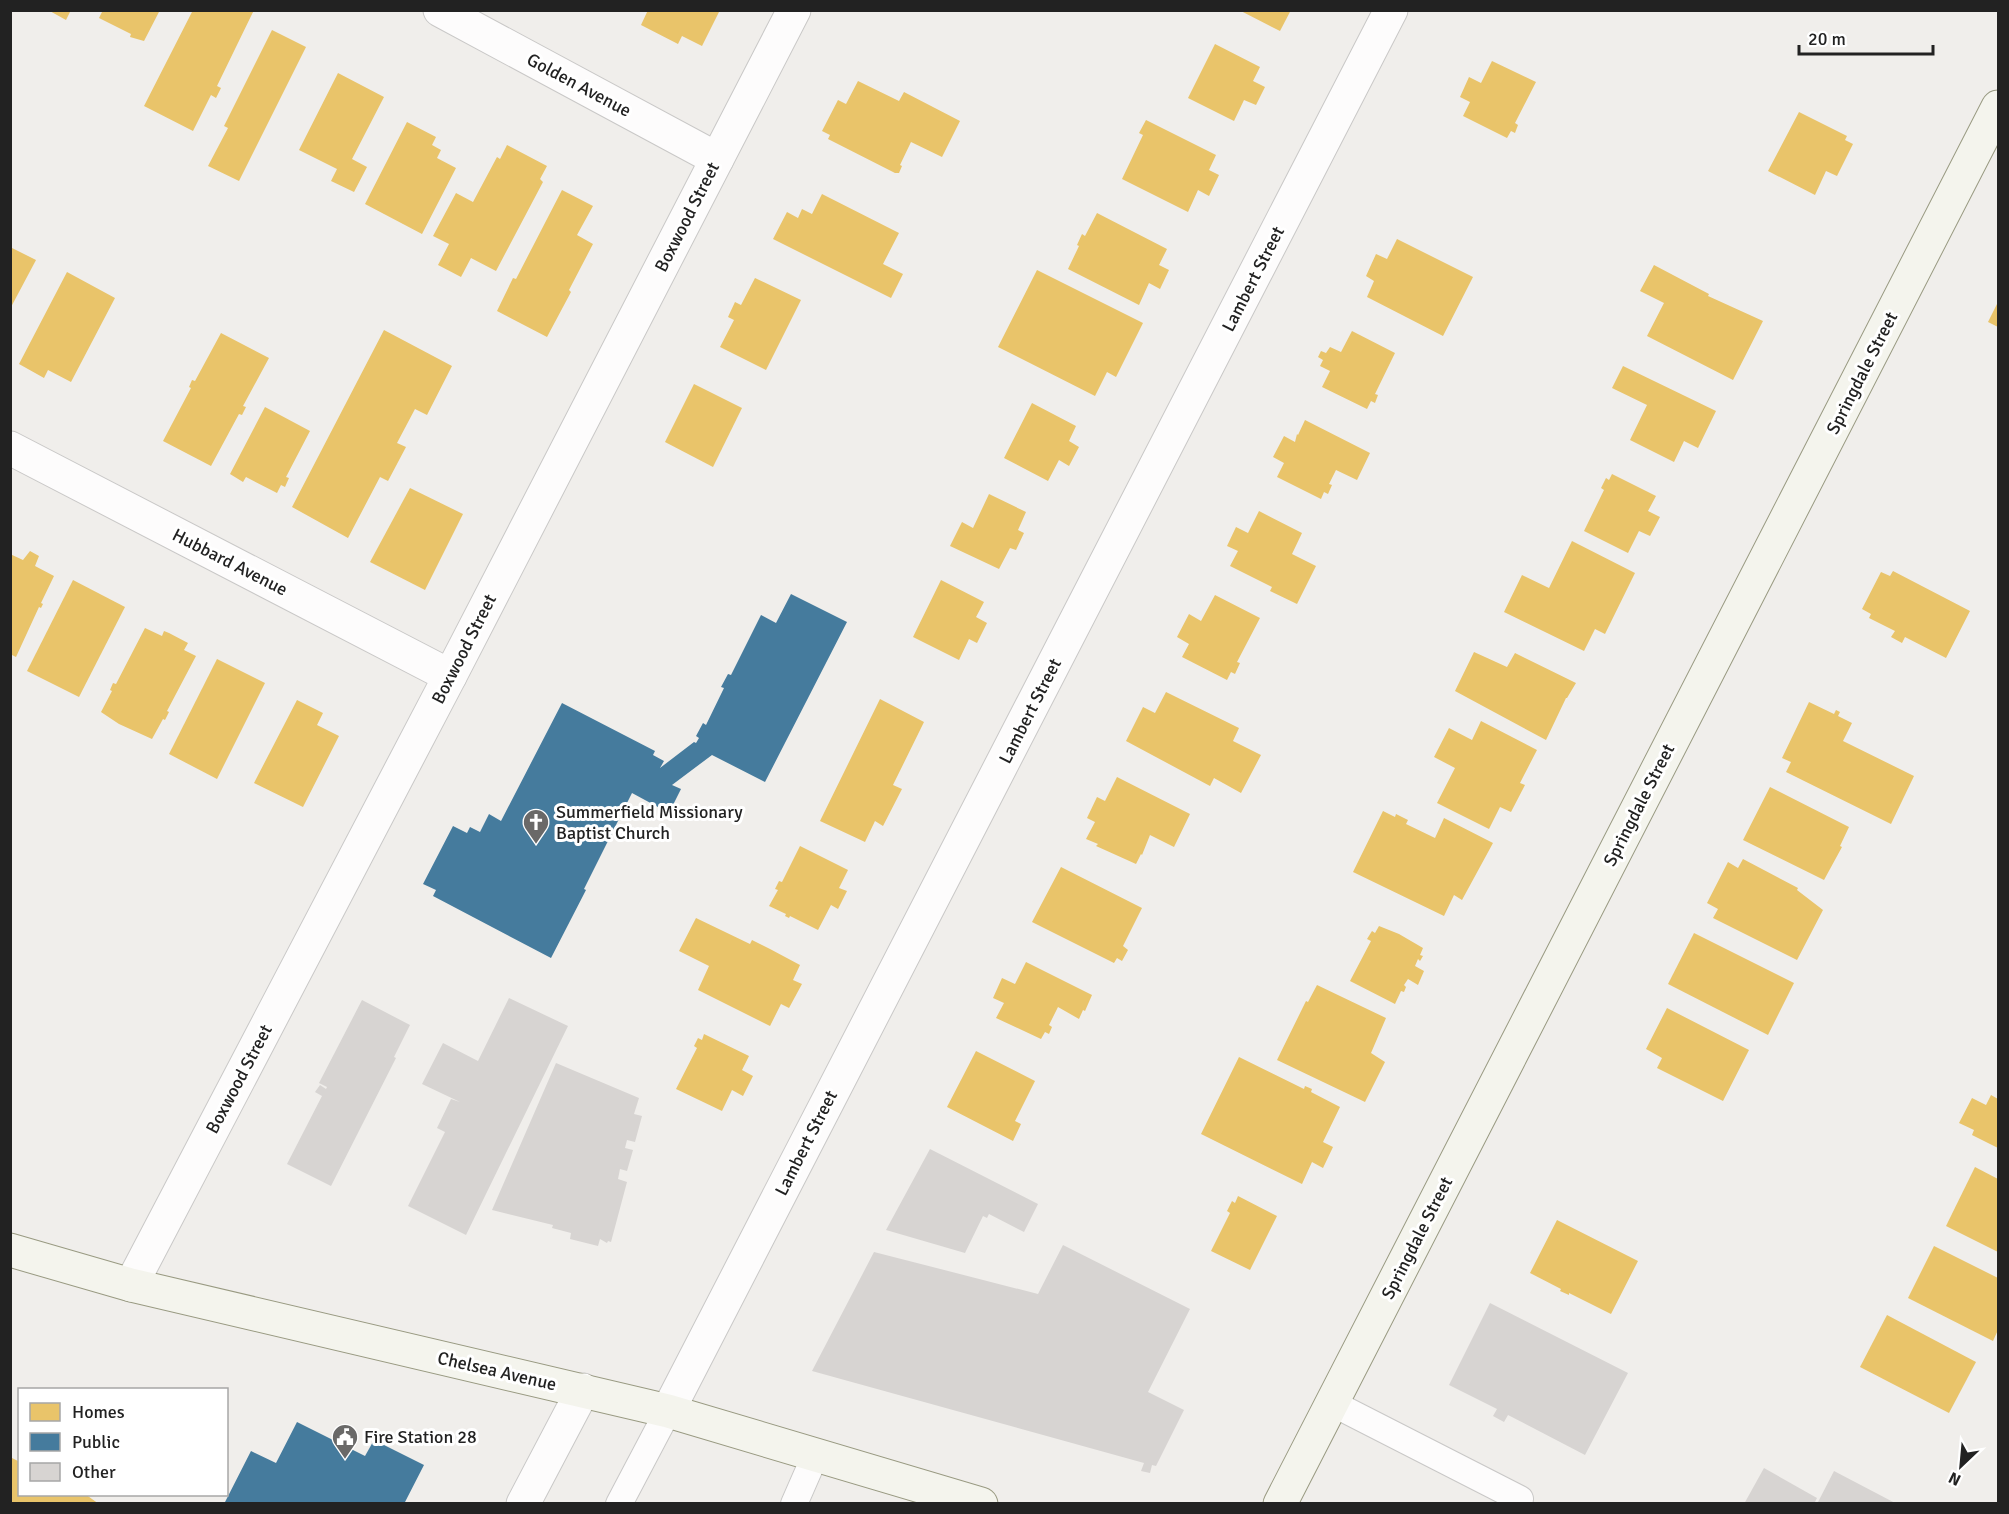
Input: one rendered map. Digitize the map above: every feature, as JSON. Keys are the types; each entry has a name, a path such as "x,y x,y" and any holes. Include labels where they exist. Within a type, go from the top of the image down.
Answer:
{"street":[{"name":"Golden Avenue","path":"440,10 717,159"},
{"name":"Boxwood Street","path":"131,1285 450,676 794,10"},
{"name":"Lambert Street","path":"668,1411 1392,10"},
{"name":"Springdale Street","path":"1280,1503 1998,107"},
{"name":"Hubbard Avenue","path":"10,448 450,676"},
{"name":"Chelsea Avenue","path":"10,1250 131,1285 668,1411 981,1503"},
{"path":"523,1503 583,1390"}],"lane":[{"path":"1332,1403 1520,1499 1517,1503"},
{"path":"619,1503 668,1411"},
{"path":"794,1503 815,1456"}],"building: Homes":[{"path":"48,10 71,10 66,20"},
{"path":"103,10 160,10 144,41 130,37 131,34 99,18"},
{"path":"193,10 254,10 217,86 221,88 216,98 211,95 193,131 144,106"},
{"path":"648,10 720,10 702,46 682,36 678,44 641,25"},
{"path":"1239,10 1291,10 1280,31"},
{"path":"272,30 306,47 239,181 208,166 228,128 224,126"},
{"path":"1215,44 1260,67 1253,81 1265,87 1256,105 1244,100 1234,121 1188,98"},
{"path":"1492,61 1536,82 1515,123 1518,125 1515,133 1511,131 1507,138 1463,116 1470,102 1460,97 1469,77 1481,83"},
{"path":"338,73 384,97 352,159 367,167 354,192 331,181 337,169 299,150"},
{"path":"858,81 899,101 904,92 960,121 942,157 911,142 900,165 902,166 899,173 895,173 828,139 830,135 822,131 838,100 846,104"},
{"path":"1799,112 1847,136 1845,140 1853,144 1837,176 1826,171 1815,195 1768,171"},
{"path":"1146,120 1216,155 1209,170 1219,175 1209,196 1198,190 1188,212 1122,179 1143,135 1139,133"},
{"path":"407,122 436,137 432,145 441,150 437,158 456,168 422,234 365,204"},
{"path":"507,145 547,166 540,179 543,182 496,271 471,258 461,277 438,265 449,244 433,236 456,193 473,202 497,157 500,159"},
{"path":"562,190 593,206 577,235 593,244 547,337 497,311"},
{"path":"822,194 899,233 883,264 903,274 891,298 773,239 787,212 798,218 802,209 812,214"},
{"path":"1097,213 1167,249 1159,265 1169,270 1160,289 1149,283 1139,305 1068,269 1082,234 1085,236"},
{"path":"1397,239 1473,277 1443,336 1367,297 1374,281 1366,276 1376,254 1387,259"},
{"path":"10,247 36,260 10,309"},
{"path":"1654,265 1709,294 1708,296 1763,321 1733,380 1647,336 1664,303 1640,291"},
{"path":"1037,270 1143,323 1116,377 1107,372 1095,396 998,347"},
{"path":"67,272 115,298 71,382 48,370 44,378 19,364"},
{"path":"755,278 801,300 766,370 720,347 734,320 728,317 735,302 741,305"},
{"path":"1998,302 1998,327 1988,322"},
{"path":"384,330 452,366 427,415 415,409 397,443 406,447 388,481 380,477 348,538 292,507"},
{"path":"1352,331 1395,353 1375,394 1378,395 1375,403 1371,401 1367,409 1322,387 1330,371 1320,366 1323,360 1318,357 1321,351 1326,353 1330,347 1341,352"},
{"path":"221,333 269,358 243,406 246,407 242,415 239,414 211,466 163,441 191,388 189,387 192,380 195,381"},
{"path":"1623,366 1716,411 1698,448 1684,441 1674,462 1630,440 1647,405 1612,388"},
{"path":"694,384 742,408 713,467 665,442"},
{"path":"1032,403 1076,426 1069,441 1079,447 1069,466 1059,460 1048,481 1004,458"},
{"path":"265,407 310,431 286,477 289,478 285,487 281,485 277,493 246,477 243,482 230,474"},
{"path":"1305,420 1370,453 1357,480 1336,470 1329,484 1332,485 1328,494 1324,492 1321,499 1277,477 1284,463 1273,457 1284,436 1295,442"},
{"path":"1612,474 1656,496 1648,511 1660,517 1650,536 1639,531 1628,553 1584,531 1604,490 1601,488 1606,478 1609,480"},
{"path":"410,488 463,514 425,590 370,562"},
{"path":"989,494 1026,512 1018,530 1024,533 1016,550 1010,548 999,569 950,546 962,522 973,528"},
{"path":"1259,511 1302,533 1292,554 1316,566 1297,604 1270,591 1272,587 1230,566 1238,551 1227,546 1236,527 1248,533"},
{"path":"1572,541 1635,573 1605,634 1595,629 1584,651 1504,612 1522,575 1549,588"},
{"path":"30,551 39,556 35,566 54,576 41,603 43,604 41,608 39,607 16,657 10,654 10,554 23,560"},
{"path":"1893,571 1970,611 1946,658 1905,637 1902,643 1891,637 1895,631 1869,618 1871,614 1862,609 1881,572 1890,576"},
{"path":"73,580 125,607 79,697 27,671"},
{"path":"941,580 984,602 976,617 987,623 977,643 969,639 959,660 913,637"},
{"path":"1215,595 1260,618 1237,662 1240,663 1235,674 1231,672 1227,680 1182,657 1189,644 1177,637 1189,614 1201,621"},
{"path":"145,628 162,636 164,631 188,643 184,650 196,656 167,711 169,712 165,720 163,719 152,739 119,724 101,712 112,691 110,690 113,683 116,684"},
{"path":"1474,652 1507,667 1515,653 1576,683 1566,698 1546,740 1455,691"},
{"path":"217,659 265,683 217,779 169,754"},
{"path":"1166,692 1239,728 1233,741 1261,755 1241,793 1214,778 1210,786 1126,741 1143,707 1155,713"},
{"path":"880,699 924,722 893,785 902,789 883,826 875,821 865,842 820,821"},
{"path":"297,700 323,713 317,725 339,736 303,807 254,783"},
{"path":"1809,702 1834,714 1836,710 1840,712 1838,716 1852,723 1843,741 1914,776 1891,824 1786,772 1791,762 1782,758"},
{"path":"1481,721 1537,750 1520,783 1525,785 1511,812 1500,807 1489,829 1437,803 1455,768 1434,757 1449,728 1472,740"},
{"path":"1117,777 1190,814 1174,847 1150,835 1136,864 1086,839 1095,822 1087,818 1097,797 1105,801"},
{"path":"1770,787 1849,827 1840,846 1842,847 1824,880 1743,840"},
{"path":"1383,811 1408,820 1406,824 1435,838 1444,818 1493,843 1462,900 1454,895 1444,916 1353,872"},
{"path":"800,846 848,870 839,888 847,891 838,909 831,905 818,930 790,916 789,918 785,916 786,914 769,906 778,890 775,889 779,881 782,882"},
{"path":"1743,859 1798,888 1797,890 1823,910 1797,960 1713,918 1718,909 1707,903 1728,862 1738,868"},
{"path":"1061,867 1142,908 1123,946 1128,950 1122,961 1117,958 1114,963 1032,922"},
{"path":"696,918 750,944 752,940 800,965 793,980 802,984 789,1008 781,1004 770,1026 698,990 709,966 679,951"},
{"path":"1379,926 1423,948 1420,955 1423,956 1420,961 1418,959 1415,966 1424,971 1418,985 1408,979 1404,985 1406,987 1404,992 1401,991 1395,1004 1350,981 1371,941 1367,939 1372,931 1375,933"},
{"path":"1694,933 1794,983 1768,1035 1668,984"},
{"path":"1026,962 1092,995 1079,1019 1058,1007 1049,1025 1052,1027 1049,1034 1045,1032 1041,1039 996,1018 1004,1003 993,998 1002,978 1015,984"},
{"path":"1317,985 1386,1018 1371,1053 1385,1062 1365,1102 1277,1060 1306,1001 1308,1002"},
{"path":"1667,1008 1749,1050 1723,1101 1657,1068 1662,1058 1646,1049"},
{"path":"704,1034 749,1056 742,1070 753,1076 743,1096 732,1090 722,1111 676,1089 697,1048 694,1046 698,1038 702,1040"},
{"path":"976,1051 1035,1081 1015,1121 1021,1124 1013,1141 947,1107"},
{"path":"1239,1057 1304,1089 1305,1086 1312,1089 1311,1092 1340,1107 1323,1142 1333,1147 1323,1168 1312,1162 1302,1184 1201,1134"},
{"path":"1991,1095 1998,1099 1998,1148 1972,1135 1974,1130 1959,1123 1972,1098 1986,1105"},
{"path":"1975,1167 1998,1179 1998,1252 1946,1226"},
{"path":"1238,1196 1277,1216 1250,1270 1211,1251 1230,1213 1227,1211 1232,1201 1235,1203"},
{"path":"1557,1220 1638,1261 1611,1314 1569,1293 1569,1295 1560,1291 1561,1289 1530,1273"},
{"path":"1934,1246 1998,1278 1998,1330 1993,1341 1908,1298"},
{"path":"1887,1315 1976,1362 1949,1413 1860,1367"},
{"path":"10,1457 18,1461 18,1496 88,1496 99,1504 10,1504"}],"building: Public":[{"path":"791,594 847,622 765,782 712,755 672,785 681,789 669,813 632,793 551,958 433,896 436,890 423,884 453,826 467,833 470,827 480,832 489,814 501,821 562,703 655,751 653,755 664,761 660,768 694,742 696,743 699,738 696,736 703,723 706,725 724,688 721,687 728,674 731,675 761,615 776,623"},
{"name":"Fire Station 28","path":"297,1422 365,1456 374,1440 424,1465 404,1504 224,1504 251,1451 276,1463"}],"building: Other":[{"path":"509,998 568,1026 466,1235 408,1206 445,1132 437,1128 451,1099 460,1102 422,1084 443,1043 478,1061"},
{"path":"362,1000 410,1025 394,1057 396,1058 331,1186 287,1164 322,1096 315,1092 320,1085 326,1089 327,1087 319,1083"},
{"path":"556,1063 639,1098 634,1114 642,1116 635,1142 627,1140 625,1148 633,1150 627,1171 620,1169 618,1179 627,1182 611,1242 607,1243 600,1239 598,1246 570,1239 571,1233 552,1228 553,1225 492,1210"},
{"path":"930,1149 1038,1204 1024,1232 989,1214 987,1218 983,1216 965,1253 886,1230"},
{"path":"1063,1245 1190,1309 1148,1392 1184,1410 1156,1466 1152,1465 1150,1473 1141,1471 1144,1463 812,1371 874,1252 1038,1294"},
{"path":"1490,1303 1628,1373 1585,1455 1508,1415 1504,1422 1493,1416 1497,1409 1449,1385"},
{"path":"1764,1468 1817,1498 1814,1504 1744,1504"},
{"path":"1834,1471 1897,1504 1817,1504"}],"place":[{"name":"Summerfield Missionary Baptist Church","path":"536,845"},
{"name":"Fire Station 28","path":"345,1460"}]}
